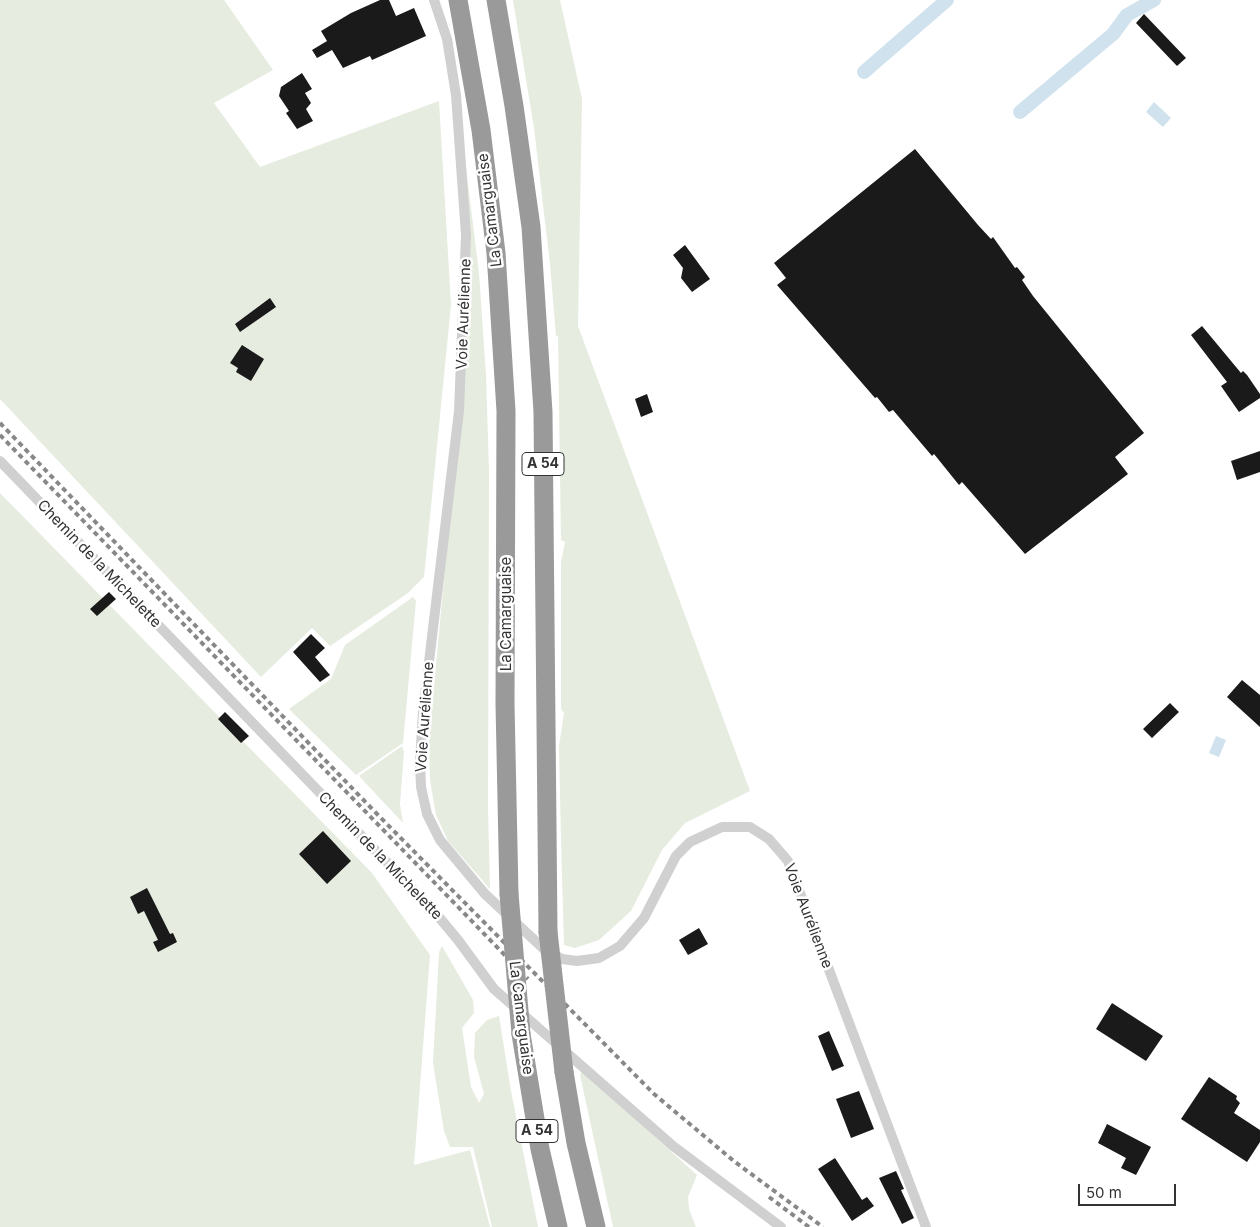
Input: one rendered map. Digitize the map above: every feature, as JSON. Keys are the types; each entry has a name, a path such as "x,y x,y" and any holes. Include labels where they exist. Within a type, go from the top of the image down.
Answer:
{"highway":[{"name":"La Camarguaise","path":"458,0 481,130 496,253 506,411 505,704 509,894 521,1034 540,1149 558,1227"},
{"name":"A 54","path":"496,0 514,106 531,227 543,412 548,932 564,1072 576,1143 596,1227"}],"street":[{"name":"Voie Aurélienne","path":"434,0 447,39 456,96 466,244 459,411 423,712 420,762 421,787 427,814 440,840 485,894 545,950 562,959 576,961 599,958 620,946 644,918 676,856 690,842 722,827 750,827 769,839 788,861 926,1227"},
{"name":"Chemin de la Michelette","path":"0,461 433,910 494,989 673,1146 781,1227"}],"shaded area":[{"path":"0,0 224,0 273,70 214,103 260,167 439,101 451,305 424,577 408,593 330,646 312,628 261,677 0,399"},
{"path":"513,0 560,0 582,99 578,326 750,791 685,823 662,850 631,911 599,940 575,948 564,945 561,839 559,746 564,713 561,709 561,562 565,542 561,540 558,336 556,336 550,264 534,128"},
{"path":"460,119 479,273 486,375 489,471 488,808 490,889 448,841 436,815 430,780 429,740 466,343"},
{"path":"0,493 372,873 430,955 414,1165 470,1150 490,1227 0,1227"},
{"path":"413,597 416,601 403,743 356,775 289,709 331,679 345,645"},
{"path":"402,746 404,752 400,804 403,823 359,776"},
{"path":"442,946 473,1000 474,1013 462,1028 471,1087 479,1103 484,1094 474,1057 475,1033 487,1020 499,1016 511,1091 538,1227 492,1227 473,1147 450,1147 444,1131 433,1063 439,952"},
{"path":"582,1071 697,1175 688,1197 689,1209 696,1227 613,1227 580,1075"}],"water":[{"path":"1154,102 1171,118 1163,127 1146,112"},
{"path":"1216,736 1226,740 1219,757 1209,753"}],"building":[{"path":"380,0 389,0 396,16 414,8 426,36 372,60 370,56 343,68 332,50 317,58 312,50 327,41 321,31 351,13"},
{"path":"1144,14 1186,58 1177,66 1136,23"},
{"path":"302,73 312,89 305,93 311,103 306,109 313,121 297,129 286,113 289,111 279,96 281,87"},
{"path":"915,149 978,225 991,239 993,237 1015,268 1017,267 1025,277 1022,280 1033,296 1144,433 1115,457 1128,474 1025,554 962,482 959,485 934,454 932,456 893,410 889,412 877,397 875,398 777,285 786,278 774,263"},
{"path":"685,245 710,279 692,292 681,278 683,268 673,255"},
{"path":"270,298 276,307 240,332 235,324"},
{"path":"1202,326 1241,373 1243,371 1247,375 1260,394 1260,398 1239,412 1221,386 1227,382 1191,335"},
{"path":"242,345 264,359 251,381 236,372 238,368 230,363"},
{"path":"647,394 653,412 641,417 635,399"},
{"path":"1260,451 1260,472 1237,480 1231,461"},
{"path":"109,592 116,599 97,616 90,609"},
{"path":"311,634 325,648 315,657 330,675 320,682 293,652"},
{"path":"1242,680 1260,695 1260,727 1227,697"},
{"path":"1170,703 1179,712 1152,738 1143,729"},
{"path":"225,712 249,736 241,743 218,719"},
{"path":"323,831 351,861 327,884 299,854"},
{"path":"147,888 170,934 173,933 177,942 158,952 153,942 158,940 144,911 138,914 130,897"},
{"path":"699,928 708,944 688,955 679,940"},
{"path":"1112,1003 1163,1036 1146,1061 1096,1029"},
{"path":"829,1031 844,1066 832,1071 818,1036"},
{"path":"1209,1077 1237,1096 1236,1099 1240,1103 1234,1113 1260,1130 1260,1142 1247,1162 1181,1119"},
{"path":"859,1091 874,1129 851,1138 836,1099"},
{"path":"1107,1124 1151,1147 1136,1175 1121,1168 1126,1158 1098,1143"},
{"path":"835,1158 862,1200 867,1197 874,1206 852,1221 818,1169"},
{"path":"896,1171 904,1189 901,1190 914,1218 902,1224 879,1178"}],"waterway":[{"path":"864,72 947,0"},
{"path":"1020,112 1113,34 1127,15 1154,0"}],"railway":[{"path":"0,423 378,815 654,1094 735,1162 823,1227"},
{"path":"0,435 528,979"},
{"path":"769,1197 809,1227"}]}
